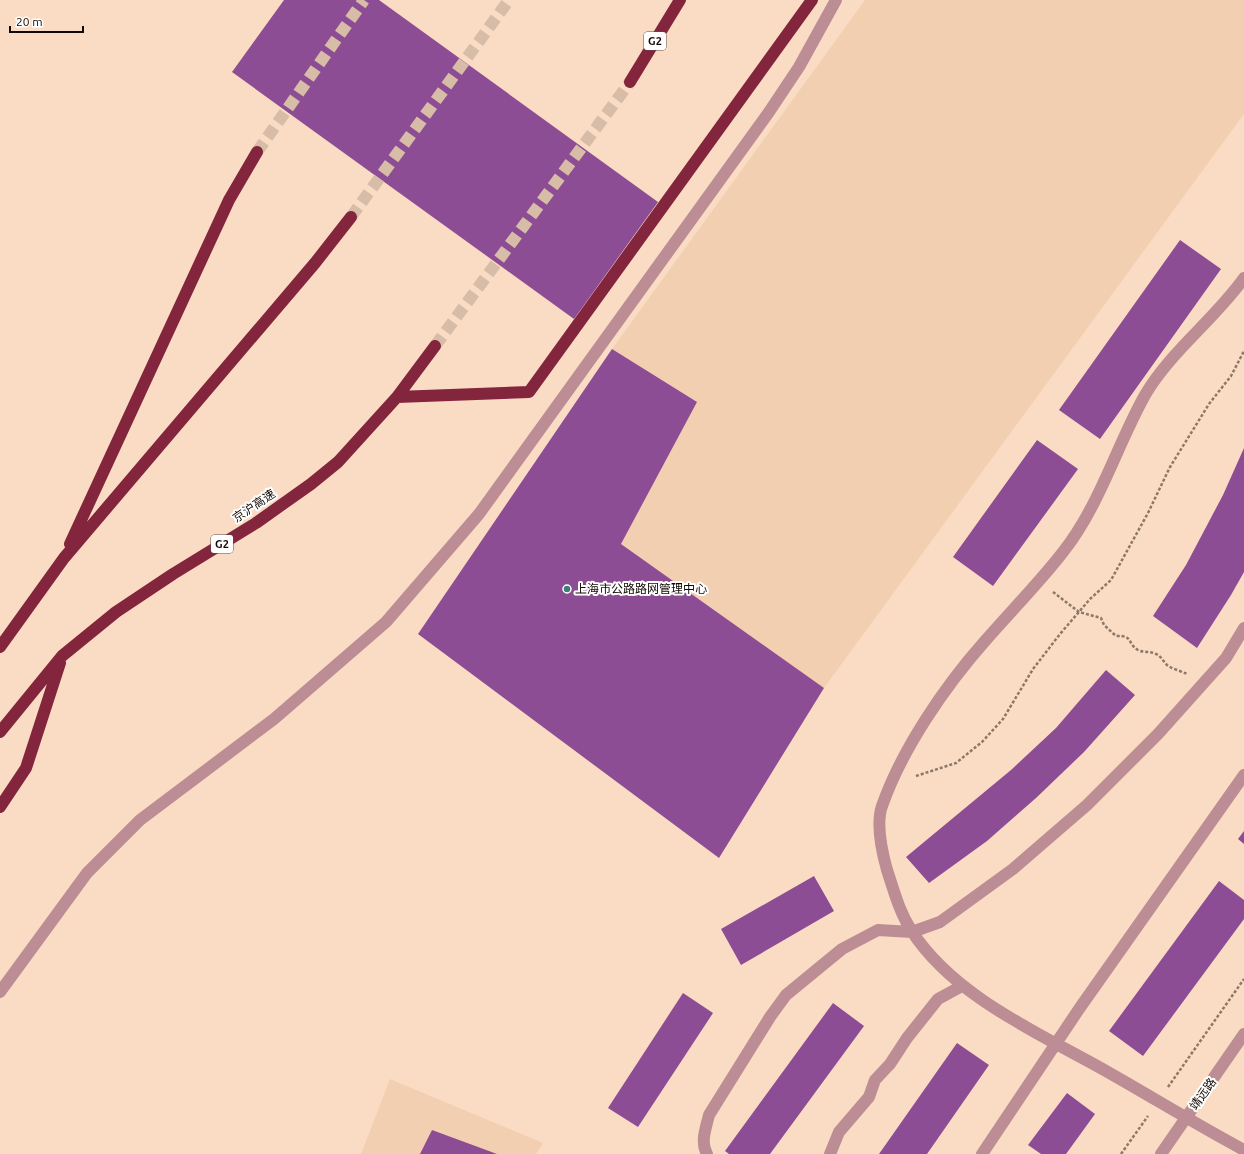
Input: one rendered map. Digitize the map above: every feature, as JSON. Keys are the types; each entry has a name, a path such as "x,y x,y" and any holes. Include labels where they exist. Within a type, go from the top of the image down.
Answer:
{"highway":[{"name":"G2","path":"630,82 680,0"},
{"path":"397,397 529,392 812,0"},
{"path":"64,558 229,200 257,152"},
{"path":"0,647 64,558 315,263 350,217"},
{"name":"京沪高速","path":"0,732 62,656 116,612 256,523 311,484 338,462 397,397 436,346"},
{"path":"0,807 26,768 62,656"}],"street":[{"path":"0,992 87,873 140,820 274,719 386,622 479,514 769,112 799,67 836,0"},
{"path":"1244,278 1224,304 1168,363 1146,394 1096,501 1066,548 1039,581 982,643 946,692 913,739 892,781 880,810 881,851 899,908 912,932 936,960 962,986 1012,1019 1158,1101 1186,1119 1244,1150"},
{"path":"707,1154 704,1149 704,1132 709,1116 770,1017 786,995 842,949 878,930 912,932 940,922 1013,869 1087,805 1158,734 1226,658 1244,628"},
{"path":"982,1154 1056,1043 1244,774"},
{"path":"830,1154 839,1132 869,1097 875,1080 890,1064 907,1038 938,999 962,986"},
{"name":"靖远路","path":"1161,1154 1244,1034"}],"path":[{"path":"892,781 928,773 956,763 982,742 1003,719 1033,669 1079,612 1111,580 1148,513 1170,467 1209,404 1231,376 1244,351"},
{"path":"1039,581 1079,612 1101,618 1109,631 1116,636 1124,636 1130,639 1136,649 1142,652 1158,654 1168,665 1204,682"},
{"path":"1121,1154 1244,980"}],"shaded area":[{"path":"865,0 1244,0 1244,114 824,688 621,544 696,402 612,349"},
{"path":"390,1079 543,1143 536,1154 361,1154"}],"building":[{"path":"284,0 379,0 658,202 574,319 232,72"},
{"path":"1180,240 1221,269 1100,439 1059,410"},
{"name":"上海市公路路网管理中心","path":"612,349 697,402 621,544 824,688 719,858 418,634"},
{"path":"1037,440 1078,469 993,586 953,557"},
{"path":"1244,448 1244,572 1197,648 1153,616 1186,565 1223,495"},
{"path":"1106,670 1135,695 1084,752 1036,798 987,841 929,883 906,857 1011,770 1056,728"},
{"path":"1244,831 1244,844 1238,839"},
{"path":"814,876 834,911 741,965 721,929"},
{"path":"1219,881 1244,900 1244,919 1143,1056 1109,1031"},
{"path":"683,993 713,1013 638,1127 608,1108"},
{"path":"833,1003 864,1026 770,1154 729,1154 725,1151"},
{"path":"957,1043 989,1065 927,1154 879,1154"},
{"path":"1067,1093 1095,1114 1066,1154 1041,1154 1028,1145"},
{"path":"432,1130 497,1154 420,1154"}],"tunnel":[{"path":"257,152 364,0"},
{"path":"351,217 509,0"},
{"path":"435,346 630,82"}],"place":[{"name":"上海市公路路网管理中心","path":"567,589"}]}
